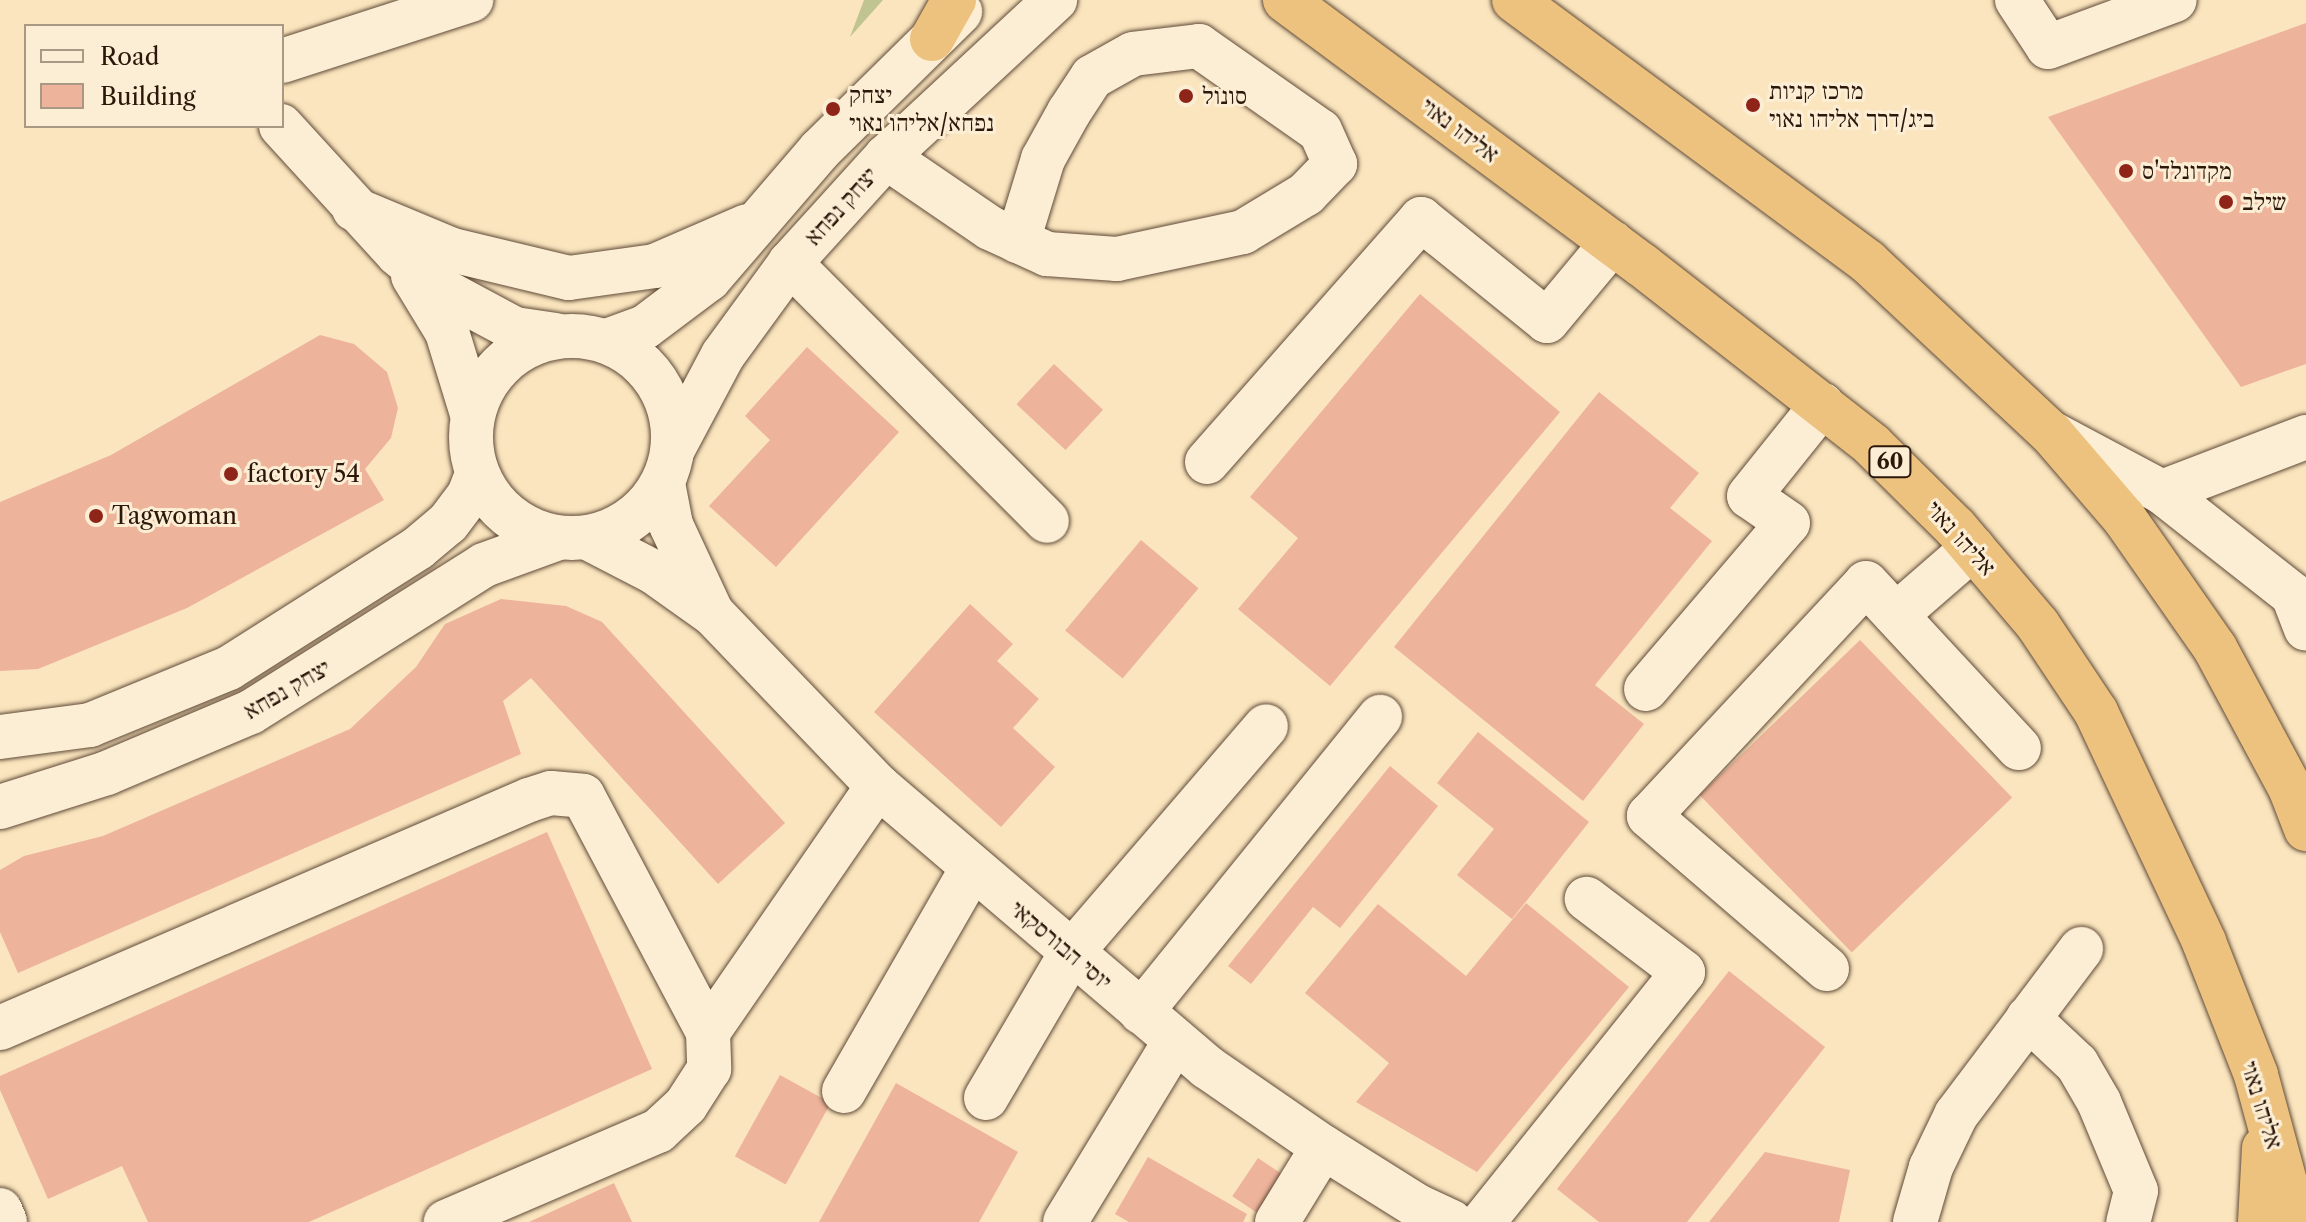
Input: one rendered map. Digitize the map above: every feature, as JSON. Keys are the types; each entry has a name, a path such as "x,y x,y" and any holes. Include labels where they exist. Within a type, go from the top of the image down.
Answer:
{"highway":[{"path":"932,39 954,0"},
{"name":"אליהו נאוי","path":"1285,0 1612,243 1872,445 1973,548 2038,625 2096,712 2204,942 2266,1114 2296,1222"},
{"path":"1514,0 1868,262 2051,433 2124,518 2215,648 2291,790 2306,829"},
{"path":"2260,1222 2266,1114"}],"street":[{"path":"284,60 471,0"},
{"path":"607,341 676,309 709,279 820,150 974,0"},
{"name":"יצחק נפחא","path":"668,466 723,355 790,263 886,157 1055,0"},
{"path":"2017,0 2048,47 2175,0"},
{"path":"886,157 990,228 1018,241 1047,254 1117,259 1186,247 1243,232 1306,194 1335,164 1320,131 1199,46 1133,54 1092,77 1069,112 1043,159 1018,241"},
{"path":"283,128 354,209 398,254 440,289 515,329 607,341 636,357 658,383 672,415 668,466 631,519 573,538 509,517 477,474 470,444 472,414 483,386 502,362 527,345 556,335"},
{"path":"354,209 452,250 569,278 655,266 720,242 758,220"},
{"path":"1207,462 1421,219 1547,321 1612,243"},
{"path":"398,254 447,332 472,414"},
{"path":"790,263 1047,521"},
{"path":"1646,689 1788,523 1749,496 1822,405"},
{"path":"2051,433 2162,492 2302,606"},
{"path":"2162,492 2306,437"},
{"name":"יוסי הבורסקאי","path":"668,466 671,525 713,614"},
{"name":"יצחק נפחא","path":"0,737 90,725 229,668 418,548 448,523 477,474"},
{"name":"יצחק נפחא","path":"0,807 107,773 251,712 484,565 573,538"},
{"name":"יוסי הבורסקאי","path":"573,538 654,572 713,614 878,786 971,870 1175,1041 1323,1147 1459,1222"},
{"path":"1896,615 1973,548"},
{"path":"1827,969 1649,816 1866,583 2019,748"},
{"path":"1141,1012 1380,717"},
{"path":"986,1098 1071,953 1266,726"},
{"path":"708,1032 878,786"},
{"path":"0,1028 551,793 583,796 708,1032 709,1069 686,1105 658,1131 446,1222"},
{"path":"844,1091 971,870"},
{"path":"1459,1222 1683,972 1587,899"},
{"path":"1915,1222 1956,1115 2081,949"},
{"path":"2028,1018 2077,1064 2099,1102 2136,1191 2128,1222"},
{"path":"1065,1222 1175,1041"},
{"path":"1277,1222 1323,1147"},
{"path":"0,1210 5,1222"}],"green space":[{"path":"864,0 883,0 850,37"}],"building":[{"path":"2306,23 2306,364 2241,387 2048,117"},
{"path":"1420,294 1560,412 1330,686 1238,609 1298,538 1250,497"},
{"path":"320,335 354,344 387,372 398,408 391,438 365,469 384,500 187,608 38,669 0,671 0,502 111,455"},
{"path":"807,347 899,432 776,567 709,506 770,440 745,416"},
{"path":"1054,364 1103,410 1065,450 1016,404"},
{"path":"1599,392 1699,473 1670,508 1712,541 1595,685 1644,724 1583,801 1394,647"},
{"path":"1141,540 1198,588 1123,679 1065,630"},
{"path":"501,599 566,606 602,622 785,823 718,884 531,678 503,701 521,754 18,973 0,932 0,870 24,856 103,836 350,729 416,667 445,624"},
{"path":"970,604 1013,644 997,661 1039,699 1013,728 1055,767 1001,827 874,712"},
{"path":"1860,640 2012,798 1852,952 1700,795"},
{"path":"1478,732 1589,822 1512,919 1457,875 1494,829 1437,783"},
{"path":"1390,766 1438,806 1340,928 1313,907 1251,984 1228,966"},
{"path":"547,832 652,1069 309,1222 148,1222 122,1166 48,1199 0,1090 0,1076"},
{"path":"1526,903 1629,987 1477,1172 1356,1102 1389,1063 1305,993 1378,904 1466,976"},
{"path":"1729,971 1825,1047 1687,1222 1599,1222 1557,1189"},
{"path":"780,1075 831,1103 786,1184 735,1156"},
{"path":"896,1083 1018,1152 979,1222 819,1222"},
{"path":"1765,1152 1850,1170 1839,1222 1709,1222"},
{"path":"1148,1157 1247,1214 1243,1222 1129,1222 1115,1214"},
{"path":"1258,1158 1285,1176 1259,1214 1232,1196"},
{"path":"614,1183 632,1222 529,1222"}],"place":[{"name":"סונול","path":"1186,96"},
{"name":"מרכז קניות ביג/דרך אליהו נאוי","path":"1753,105"},
{"name":"יצחק נפחא/אליהו נאוי","path":"833,109"},
{"name":"מקדונלד'ס","path":"2126,171"},
{"name":"שילב","path":"2226,202"},
{"name":"factory 54","path":"231,474"},
{"name":"Tagwoman","path":"96,516"}]}
